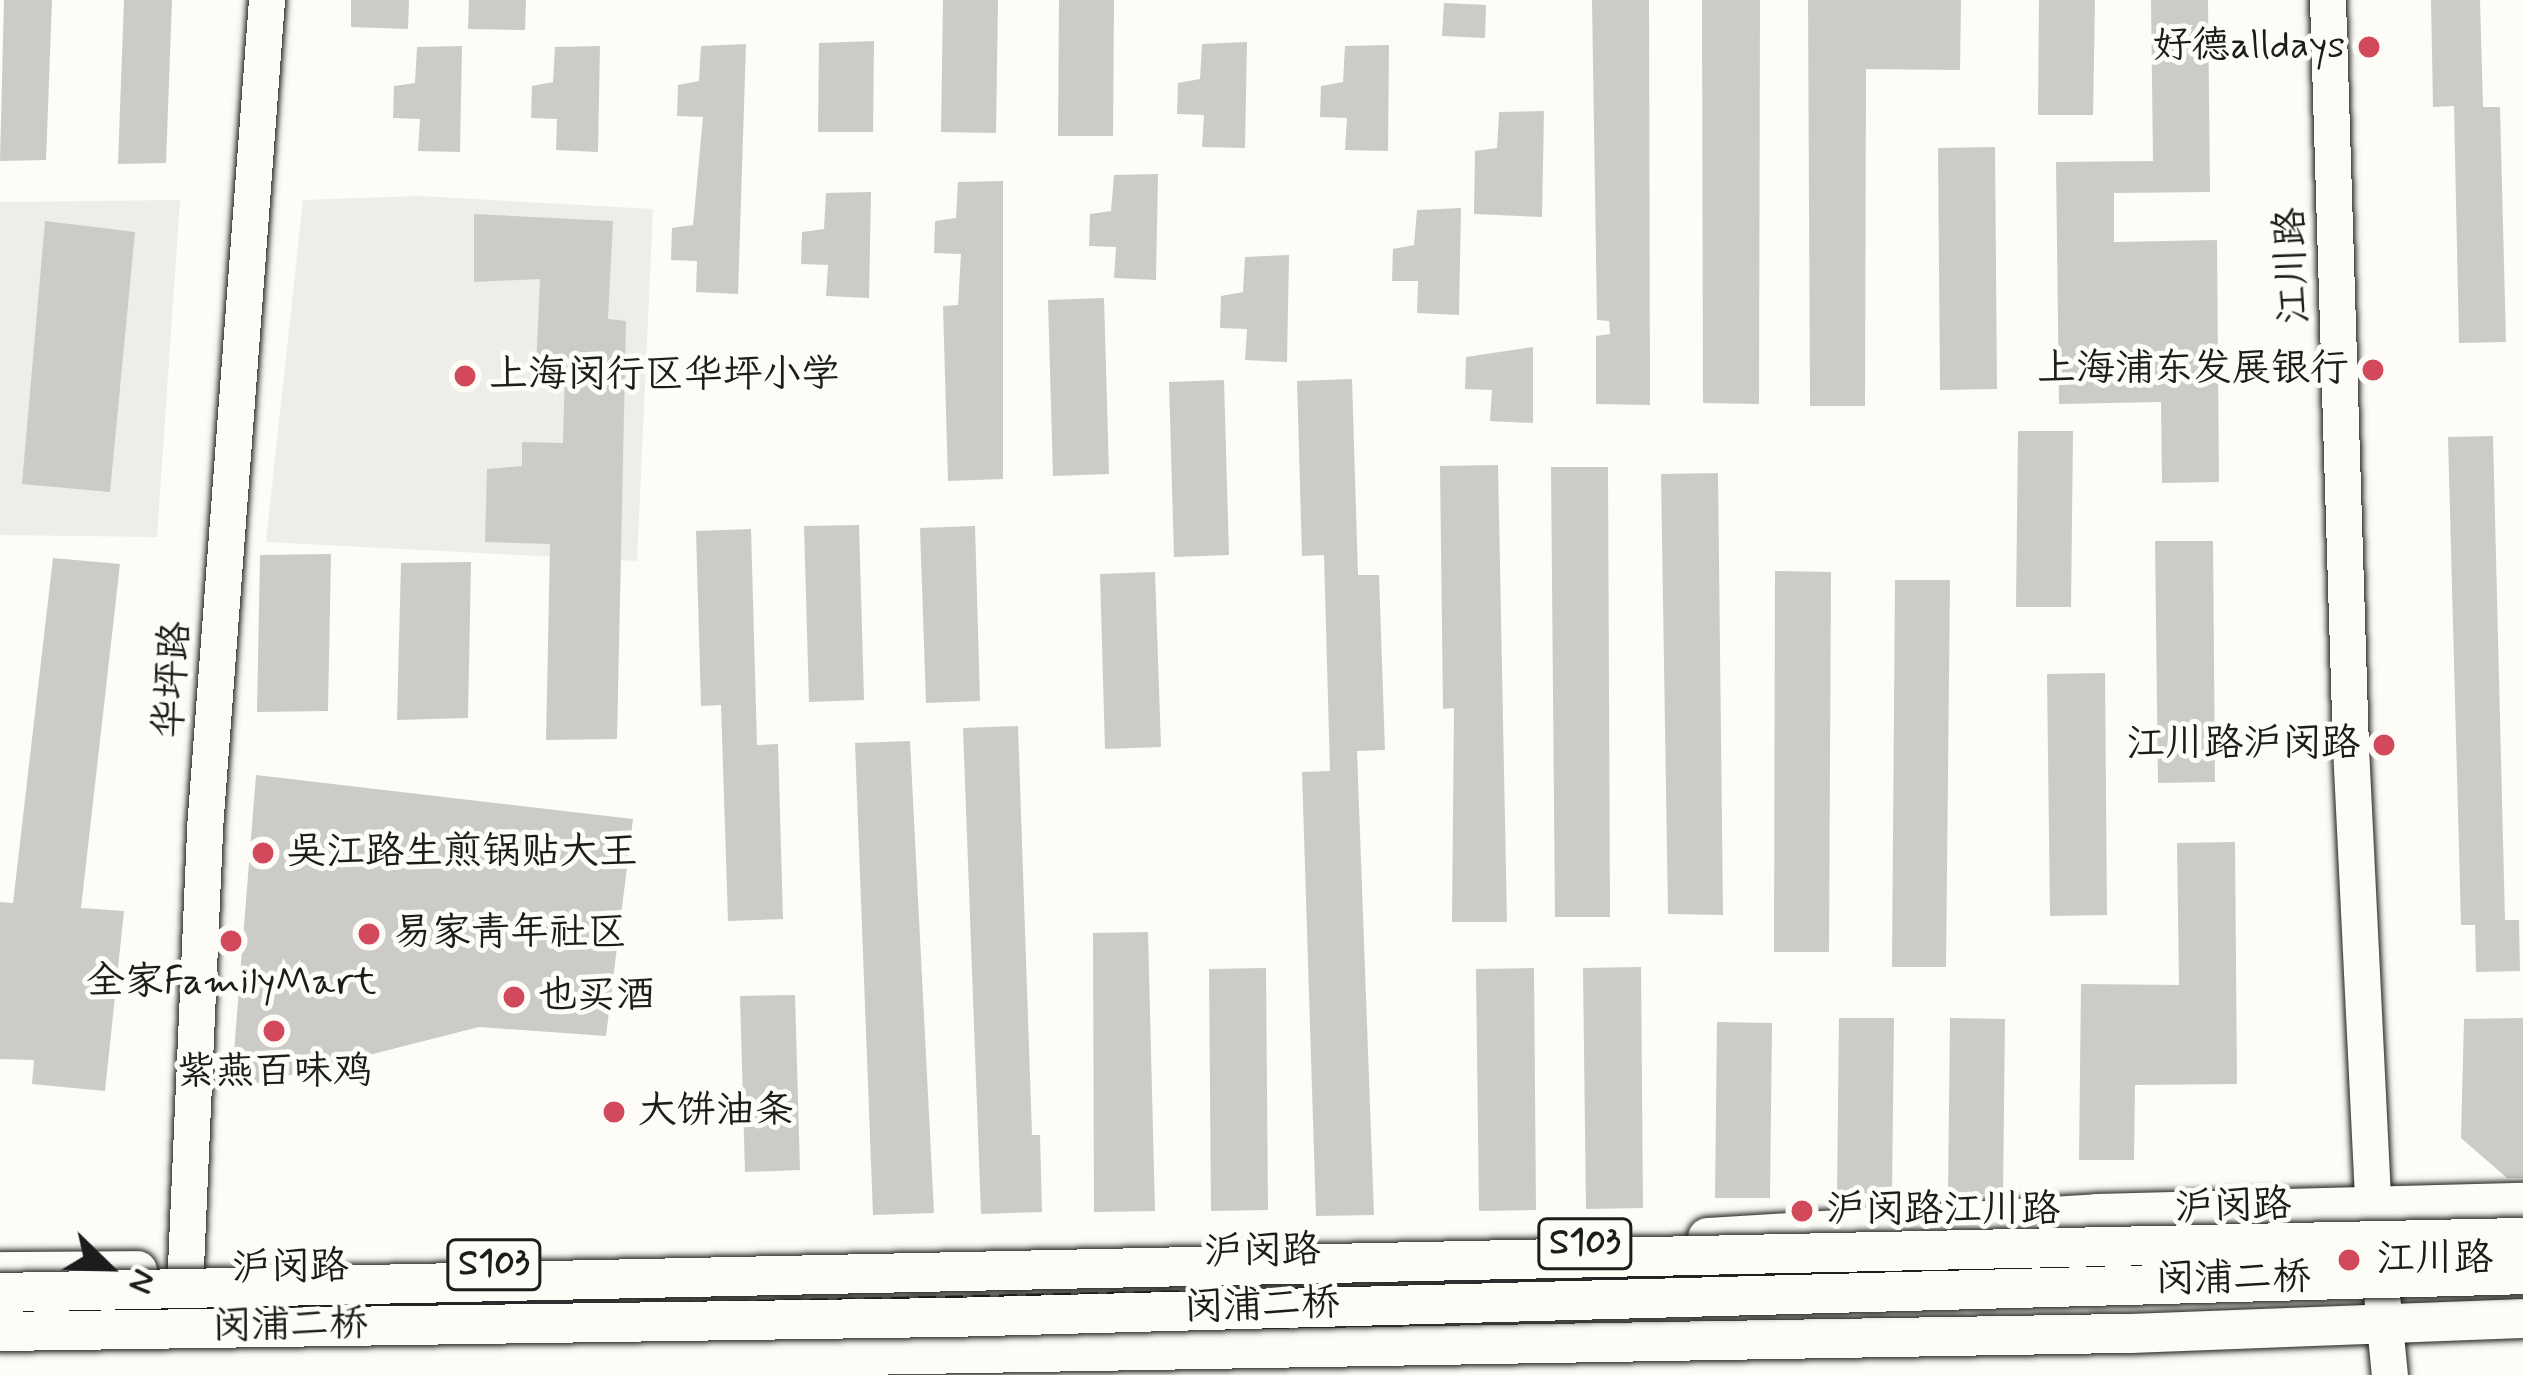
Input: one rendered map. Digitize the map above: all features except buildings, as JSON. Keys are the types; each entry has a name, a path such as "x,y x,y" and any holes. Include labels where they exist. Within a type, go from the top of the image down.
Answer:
{"main road":[{"name":"华坪路","path":"176,1366 191,1270 204,852 267,0"},
{"name":"江川路","path":"2328,0 2373,1203 2381,1321 2390,1375"},
{"name":"沪闵路","path":"0,1271 1422,1250 2373,1203 2523,1202"},
{"name":"闵浦二桥","path":"0,1292 2523,1237"},
{"name":"闵浦二桥","path":"0,1331 926,1318 2523,1274"},
{"path":"0,1370 2130,1333 2523,1318"}],"shaded area":[{"name":"上海闵行区华坪小学","path":"420,196 653,209 637,561 266,542 303,200"},
{"path":"180,200 157,537 0,535 0,202"}],"railway":[{"path":"2115,1253 2523,1246"},
{"path":"0,1321 2523,1264"},
{"path":"0,1303 1377,1272"}],"place":[{"name":"好德alldays","path":"2369,47"},
{"name":"上海浦东发展银行","path":"2373,370"},
{"name":"上海闵行区华坪小学","path":"465,376"},
{"name":"江川路沪闵路","path":"2384,745"},
{"name":"吴江路生煎锅贴大王","path":"263,853"},
{"name":"易家青年社区","path":"369,934"},
{"name":"全家FamilyMart","path":"231,941"},
{"name":"也买酒","path":"514,997"},
{"name":"紫燕百味鸡","path":"274,1031"},
{"name":"大饼油条","path":"614,1112"},
{"name":"沪闵路江川路","path":"1802,1211"},
{"name":"江川路","path":"2349,1260"}]}
